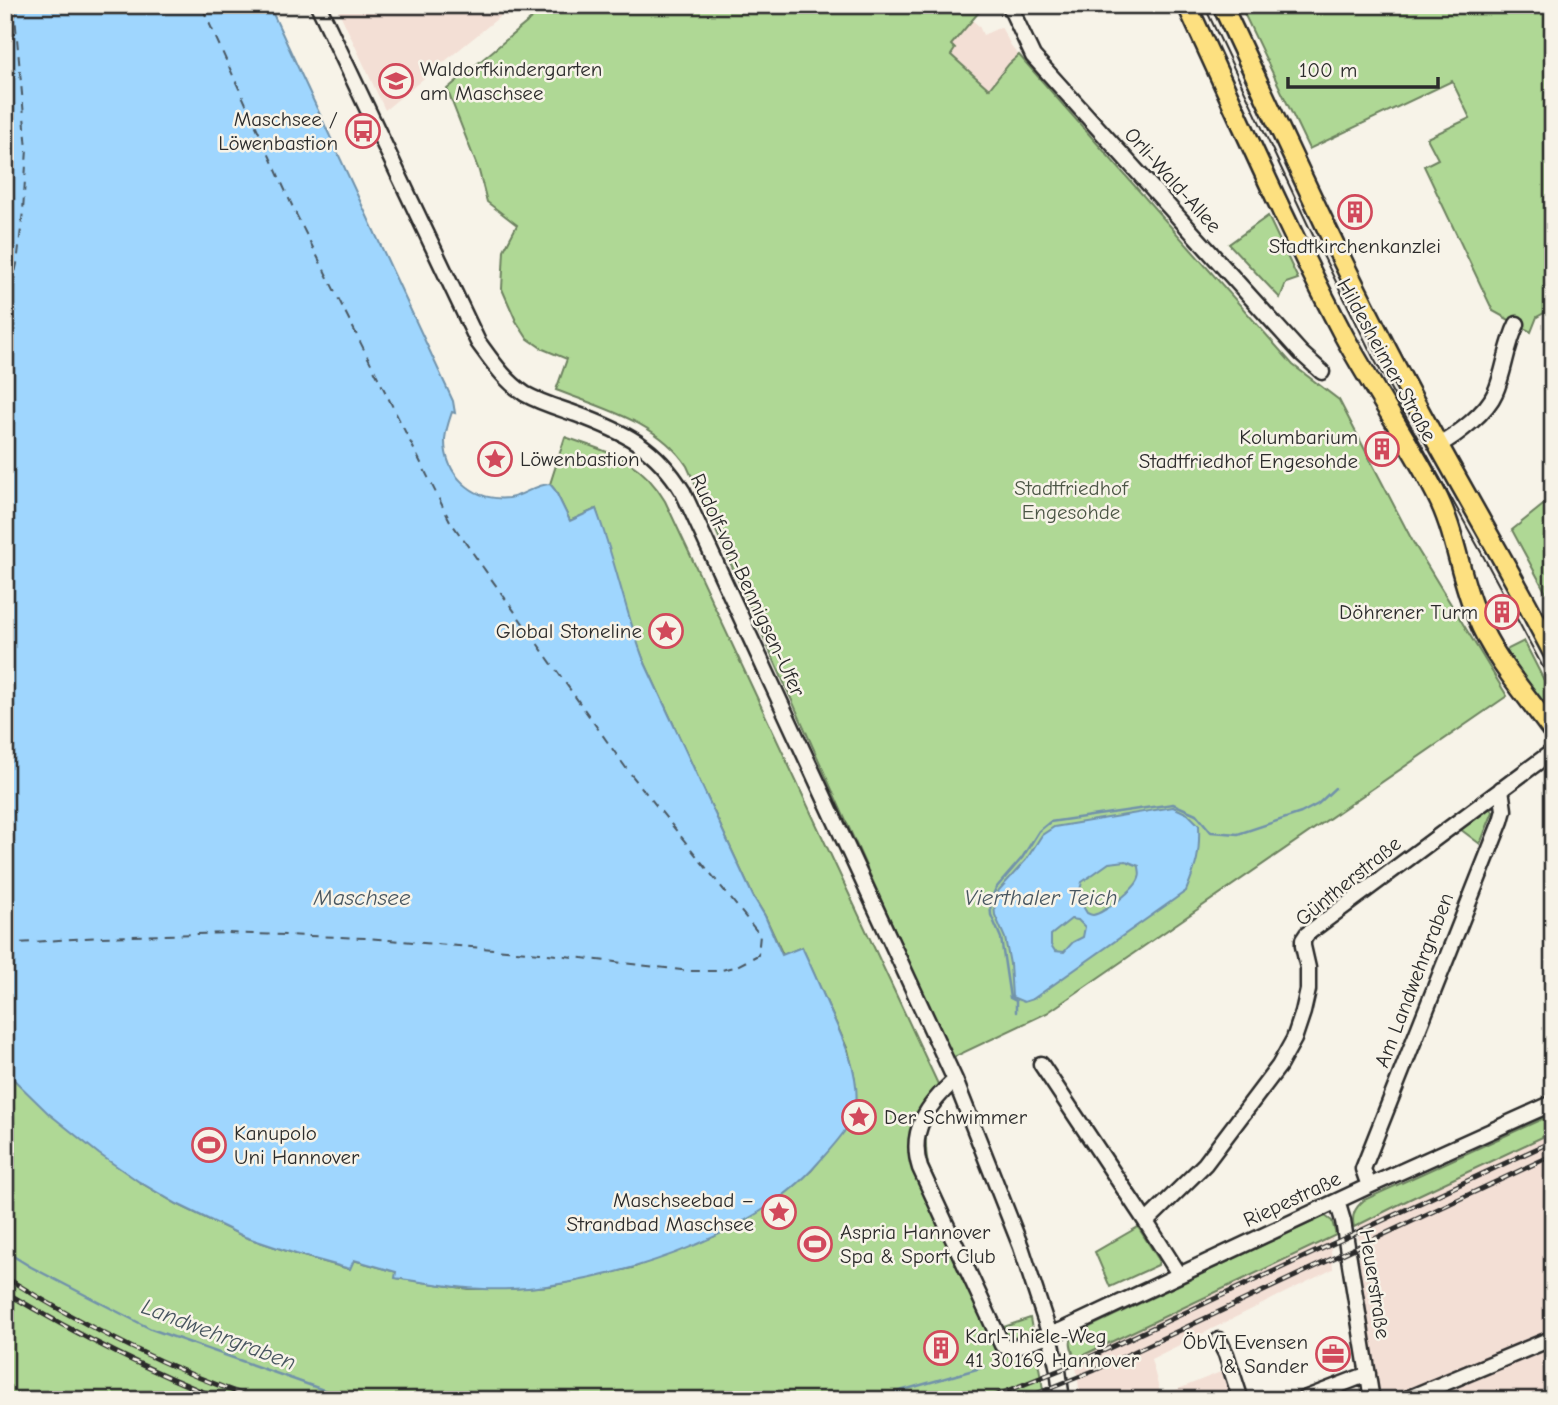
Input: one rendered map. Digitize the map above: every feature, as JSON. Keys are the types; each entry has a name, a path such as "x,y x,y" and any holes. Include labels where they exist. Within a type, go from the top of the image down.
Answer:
{"main road":[{"name":"Hildesheimer Straße","path":"1186,5 1329,307 1441,503 1469,598 1484,634 1553,732"},
{"name":"Hildesheimer Straße","path":"1222,5 1373,321 1553,653"}],"street":[{"name":"Rudolf-von-Bennigsen-Ufer","path":"318,5 478,342 502,375 535,399 595,421 634,440 661,461 682,492 1021,1247 1050,1335 1062,1400"},
{"name":"Orli-Wald-Allee","path":"1009,5 1033,56 1300,354 1322,372"},
{"name":"Hildesheimer Straße","path":"1439,445 1459,431 1490,401 1496,391 1517,324"},
{"name":"Güntherstraße","path":"1146,1222 1205,1164 1279,1066 1294,1039 1308,990 1308,968 1303,946 1307,934 1553,751"},
{"name":"Am Landwehrgraben","path":"1369,1186 1363,1168 1501,821 1504,810 1501,789"},
{"path":"1041,1064 1179,1274"},
{"path":"950,1085 919,1125 916,1147 920,1168 1002,1345 1012,1348 1050,1335"},
{"name":"Riepestraße","path":"1050,1335 1553,1103"},
{"name":"Heuerstraße","path":"1337,1201 1343,1221 1372,1400"},
{"path":"1404,1400 1553,1338"},
{"path":"1219,1340 1241,1400"},
{"path":"1301,1400 1368,1374"}],"shaded area":[{"name":"Waldorfkindergarten am Maschsee","path":"336,5 514,5 385,110"},
{"path":"972,20 983,35 1001,27 1019,55 989,89 950,55 955,49 950,45"},
{"path":"1553,1132 1553,1400 1372,1400 1354,1260 1361,1256 1357,1228 1354,1227"},
{"path":"1336,1235 1330,1241 1333,1269 1151,1359 1162,1400 1077,1400 1079,1388 1075,1359"},
{"path":"1223,1371 1230,1394 1215,1400 1167,1400 1166,1394"}],"green space":[{"name":"Stadtfriedhof Engesohde","path":"548,5 985,5 951,45 955,49 951,55 989,89 1019,55 1293,365 1339,400 1413,542 1507,696 1047,1013 952,1058 687,466 661,438 645,427 610,410 556,390 567,359 543,349 527,338 502,289 504,250 517,225 487,202 479,171 447,89"},
{"path":"1240,5 1553,5 1553,308 1537,317 1531,332 1493,311 1424,166 1438,159 1427,138 1470,118 1452,81 1309,149"},
{"path":"1268,216 1298,279 1286,283 1280,298 1229,244"},
{"path":"565,437 622,458 645,475 665,501 944,1097 929,1119 926,1138 928,1165 1001,1328 1030,1318 1045,1400 5,1400 5,1071 138,1181 177,1204 245,1237 349,1269 353,1260 397,1272 396,1278 469,1289 550,1286 632,1268 715,1236 811,1171 852,1119 856,1105 855,1079 848,1050 802,947 783,955 753,896 644,661 596,509 570,521 550,484"},
{"path":"1553,497 1553,606 1512,530"},
{"path":"1524,641 1553,698 1553,722 1500,653"},
{"path":"1489,808 1493,812 1480,844 1460,829"},
{"path":"1553,1114 1553,1132 1354,1227 1355,1212 1364,1200"},
{"path":"1325,1216 1332,1221 1336,1235 1075,1359 1071,1341 1079,1332"},
{"path":"1138,1227 1159,1260 1158,1265 1110,1287 1095,1252"}],"water":[{"name":"Maschsee","path":"5,5 269,5 453,401 455,413 452,412 445,439 446,452 455,474 473,490 496,498 514,497 550,484 570,521 596,509 644,661 782,955 802,947 853,1069 856,1106 846,1129 818,1163 790,1190 757,1214 676,1253 633,1267 549,1286 482,1289 395,1278 396,1272 354,1260 350,1269 245,1237 177,1204 99,1154 48,1113 5,1071"},
{"name":"Vierthaler Teich","path":"1173,807 1188,814 1199,825 1197,859 1186,891 1033,999 1024,1002 1012,997 1005,938 995,915 994,904 999,890 1026,860 1042,835 1054,827","holes":["1126,861 1139,866 1137,883 1104,910 1093,915 1087,913 1078,898 1082,882 1109,863","1071,919 1078,920 1085,927 1083,937 1073,942 1064,952 1055,951 1051,945 1051,935"]}],"waterway":[{"name":"Landwehrgraben","path":"1016,1012 1016,1001 1010,998 1001,938 991,915 990,902 996,888 1022,858 1039,831 1050,822 1173,804 1196,814 1211,832 1238,834 1301,813 1318,804 1335,788"},
{"name":"Landwehrgraben","path":"5,1251 151,1329 352,1400"},
{"name":"Landwehrgraben","path":"862,1400 984,1367"}],"ferry route":[{"path":"5,318 17,264 27,149 14,5"},
{"path":"5,944 100,937 227,933 366,938 540,953 690,971 718,971 737,966 758,955 760,935 626,768 450,521 295,212 201,5"}],"tram line":[{"path":"1204,5 1374,359 1553,686"}],"railway":[{"path":"985,1400 1075,1364 1553,1141"},
{"path":"1021,1400 1093,1371 1553,1155"},
{"path":"5,1277 128,1346 192,1375 258,1400"},
{"path":"5,1292 112,1350 223,1400"}],"place":[{"name":"Waldorfkindergarten am Maschsee","path":"396,81"},
{"name":"Maschsee / Löwenbastion","path":"363,131"},
{"name":"Stadtkirchenkanzlei","path":"1355,212"},
{"name":"Kolumbarium Stadtfriedhof Engesohde","path":"1382,449"},
{"name":"Löwenbastion","path":"495,459"},
{"name":"Döhrener Turm","path":"1502,612"},
{"name":"Global Stoneline","path":"666,631"},
{"name":"Der Schwimmer","path":"859,1117"},
{"name":"Kanupolo Uni Hannover","path":"209,1145"},
{"name":"Maschseebad – Strandbad Maschsee","path":"779,1212"},
{"name":"Aspria Hannover Spa & Sport Club","path":"815,1244"},
{"name":"Karl-Thiele-Weg 41 30169 Hannover","path":"941,1348"},
{"name":"ÖbVI Evensen & Sander","path":"1333,1354"}]}
